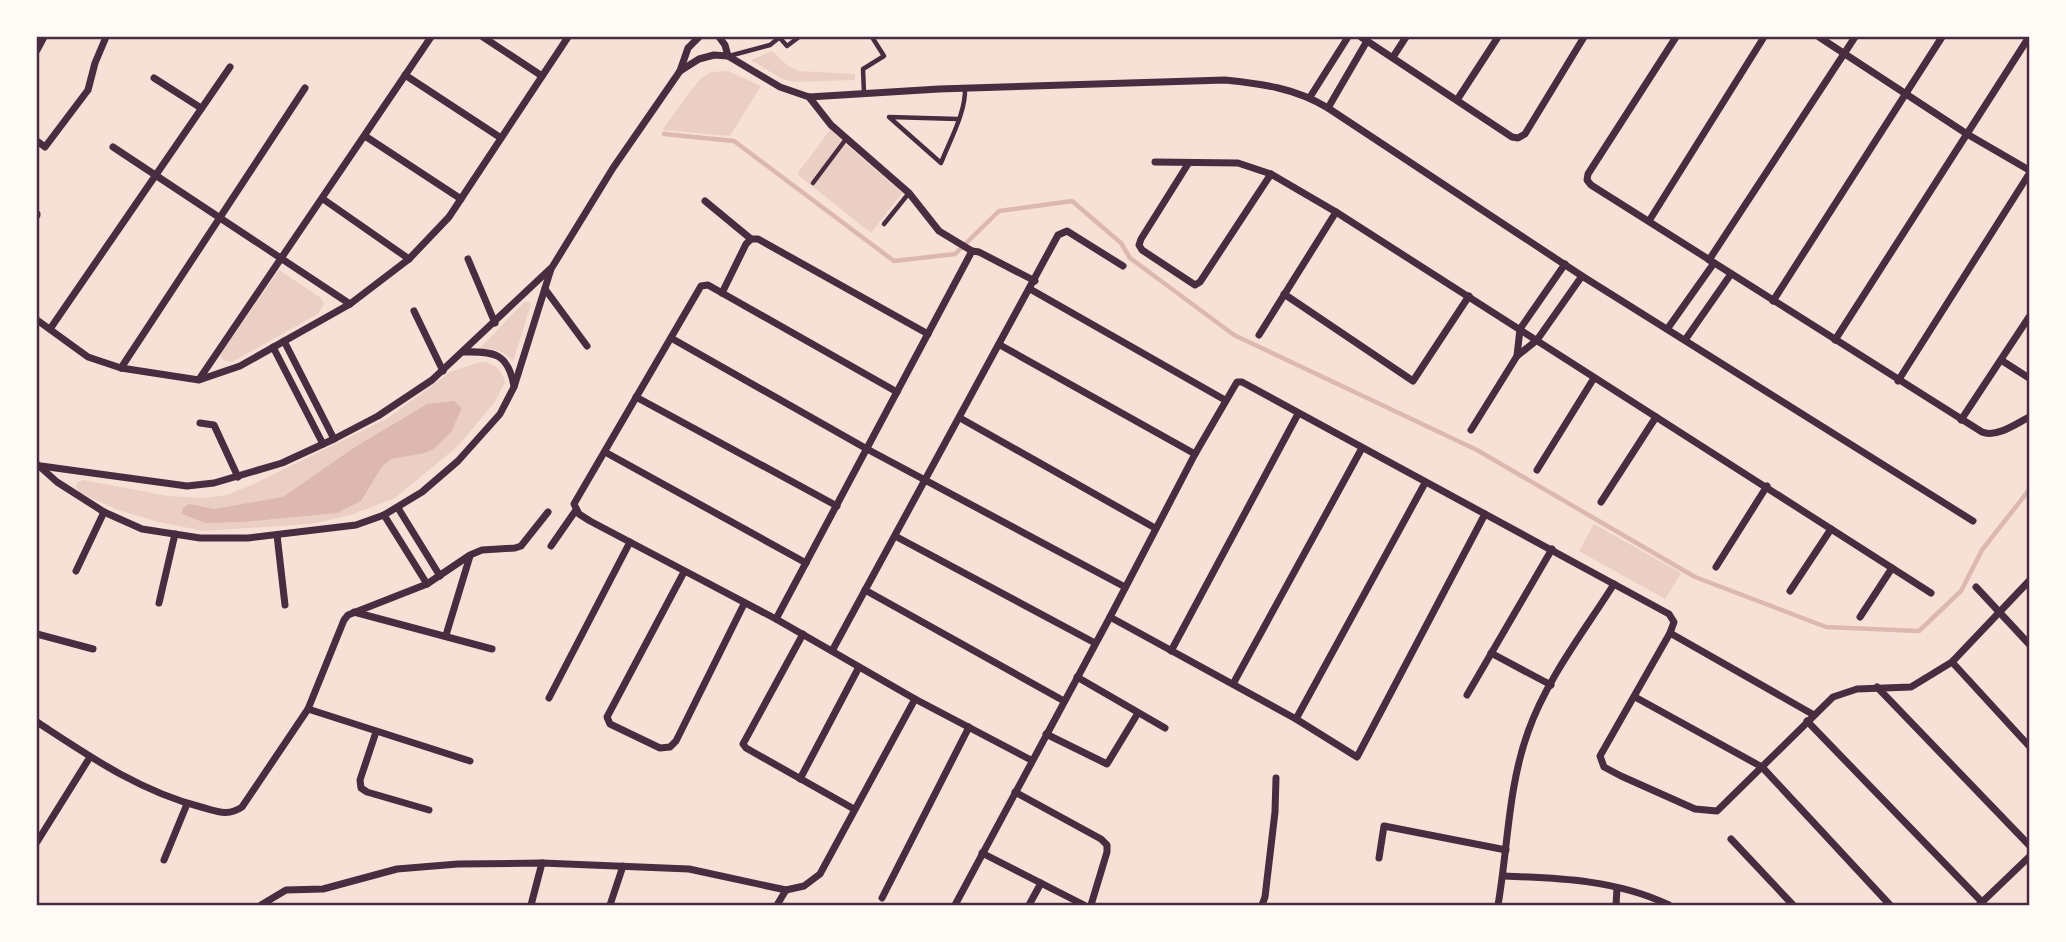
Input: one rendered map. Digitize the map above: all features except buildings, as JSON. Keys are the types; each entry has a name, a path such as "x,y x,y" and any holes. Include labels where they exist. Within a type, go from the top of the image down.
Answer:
{"street":[{"path":"37,50 44,37"},
{"path":"37,141 45,147 88,90 106,37"},
{"path":"199,380 431,37"},
{"path":"483,37 542,76"},
{"path":"37,320 88,357 121,368 199,380 240,366 350,304 409,259 449,217 568,37"},
{"path":"38,465 57,482 104,512 142,529 200,538 247,538 356,525 398,508 422,492 482,436 500,414 514,387 551,269 613,168 680,71 688,48 699,37"},
{"path":"719,37 728,56"},
{"path":"1310,97 1348,37"},
{"path":"1393,57 1406,37"},
{"path":"1457,100 1498,37"},
{"path":"1328,108 1364,39 1512,137 1518,138 1525,134 1584,37"},
{"path":"1676,37 1588,174 1587,180 1961,420 1989,435 2029,417"},
{"path":"1649,221 1765,37"},
{"path":"1819,37 2029,172 1898,381"},
{"path":"1668,328 1855,37"},
{"path":"1773,300 1942,37"},
{"path":"1835,341 2029,37"},
{"path":"680,71 699,59 713,55 728,56 780,87 809,97 965,88 1225,80 1294,90 1328,108 1582,276 1973,521"},
{"path":"50,329 230,67"},
{"path":"405,75 501,138"},
{"path":"154,78 201,107"},
{"path":"121,368 305,88"},
{"path":"809,97 831,125 909,193 939,231 972,251 979,252 1035,281"},
{"path":"365,136 461,199"},
{"path":"113,147 350,304"},
{"path":"1154,162 1238,163 1271,174 1469,296 1931,593"},
{"path":"1188,164 1139,245 1142,250 1195,285 1200,282 1271,174"},
{"path":"323,199 409,259"},
{"path":"705,201 751,239 758,239 928,334"},
{"path":"1259,335 1336,212"},
{"path":"832,651 1058,235 1067,230 1123,266"},
{"path":"722,293 751,239"},
{"path":"776,619 972,251"},
{"path":"468,259 495,323"},
{"path":"1517,356 1520,329 1565,264"},
{"path":"38,465 187,485 214,483 282,463 334,439 405,399 443,371 551,269"},
{"path":"1685,340 1731,274"},
{"path":"1471,430 1517,356 1537,340 1582,276"},
{"path":"551,546 701,286 708,285 897,392"},
{"path":"545,289 587,346"},
{"path":"1030,289 1225,400"},
{"path":"1284,294 1413,381 1469,296"},
{"path":"414,311 443,371"},
{"path":"1961,420 2029,317"},
{"path":"671,338 867,449 1125,587"},
{"path":"284,341 334,439"},
{"path":"1000,345 1195,454"},
{"path":"272,347 323,444"},
{"path":"463,352 494,354 504,360 511,369 514,387"},
{"path":"2001,360 2029,378"},
{"path":"1537,470 1594,378"},
{"path":"955,905 1155,528 1237,382 1242,382 1669,614 1674,622 1670,633 1600,756 1604,767 1695,808 1717,811 1833,697 1857,689 1910,687 1952,663 2029,581"},
{"path":"636,397 836,506"},
{"path":"303,406 314,399"},
{"path":"1171,651 1298,414"},
{"path":"1601,502 1656,417"},
{"path":"960,418 1155,528"},
{"path":"200,423 214,425 239,477"},
{"path":"1233,684 1362,448"},
{"path":"605,452 806,563"},
{"path":"1296,719 1425,483"},
{"path":"1716,566 1768,486"},
{"path":"575,507 579,514 1031,760"},
{"path":"398,508 440,576"},
{"path":"76,571 104,512"},
{"path":"37,722 132,782 187,804 228,814 242,807 309,709 344,620 353,611 427,584 482,550 521,546 548,512"},
{"path":"1110,617 1296,719 1357,757 1485,514"},
{"path":"384,515 427,584"},
{"path":"1790,590 1831,528"},
{"path":"159,603 175,534"},
{"path":"277,535 285,606"},
{"path":"895,536 1095,643"},
{"path":"549,698 630,542"},
{"path":"1467,695 1552,550"},
{"path":"446,635 470,555"},
{"path":"1860,617 1892,568"},
{"path":"684,572 607,717 610,724 660,748 670,747 676,741 744,604"},
{"path":"1498,905 1513,792 1528,732 1551,685 1614,584"},
{"path":"1976,587 2029,643"},
{"path":"865,590 1064,701"},
{"path":"353,611 492,649"},
{"path":"1670,633 1814,715"},
{"path":"37,634 93,649"},
{"path":"803,634 743,741 746,748 854,808"},
{"path":"1491,653 1551,685"},
{"path":"1952,663 2029,746"},
{"path":"800,779 859,667"},
{"path":"1077,677 1166,728"},
{"path":"1877,687 2029,845"},
{"path":"1634,697 1762,766 1891,905"},
{"path":"261,905 286,890 323,889 397,869 458,864 542,863 689,869 786,890 804,886 820,874 915,699"},
{"path":"309,709 470,761"},
{"path":"1046,734 1107,764 1138,713"},
{"path":"1807,721 1980,904 2029,857"},
{"path":"882,898 969,727"},
{"path":"376,732 360,780 361,788 429,810"},
{"path":"37,842 90,757"},
{"path":"1262,905 1275,812 1276,778"},
{"path":"1015,792 1101,839 1107,845 1091,905"},
{"path":"164,860 187,804"},
{"path":"1379,858 1384,826 1506,850"},
{"path":"1731,839 1793,905"},
{"path":"982,853 1084,905"},
{"path":"531,905 542,863"},
{"path":"610,905 623,866"},
{"path":"1503,876 1581,879 1650,896 1669,905"},
{"path":"1029,905 1041,883"},
{"path":"1616,905 1617,888"},
{"path":"777,905 786,890"}],"lane":[{"path":"728,56 770,45 779,37 787,46 799,37"},
{"path":"864,93 863,69 884,56 872,37"},
{"path":"958,119 889,117 941,163 958,119 966,98 965,88"},
{"path":"813,183 847,138"},
{"path":"884,224 909,193"}],"shaded area":[{"path":"772,51 798,71 855,74 855,80 793,82 780,78 751,60"},
{"path":"728,71 761,86 730,136 662,130 699,80 711,72"},
{"path":"830,130 902,193 871,233 797,174"},
{"path":"279,270 321,298 324,304 318,314 232,362 223,360 220,355"},
{"path":"524,302 531,304 513,362 502,352 480,348"},
{"path":"480,362 496,367 505,382 495,402 458,446 395,498 351,515 311,524 203,531 118,510 79,492 76,486 84,480 168,496 202,498 227,495 388,418 450,372"},
{"path":"454,401 462,408 451,432 435,448 425,453 391,459 381,468 361,501 337,513 205,523 182,514 183,508 189,504 214,509 283,497 355,447 427,404"},
{"path":"1594,524 1681,573 1665,599 1579,551"}],"waterway":[{"path":"664,134 734,141 894,261 955,254 999,211 1072,201 1121,243 1130,258 1234,335 1477,450 1695,577 1826,627 1919,631 1961,591 1982,550 2029,490"}]}
